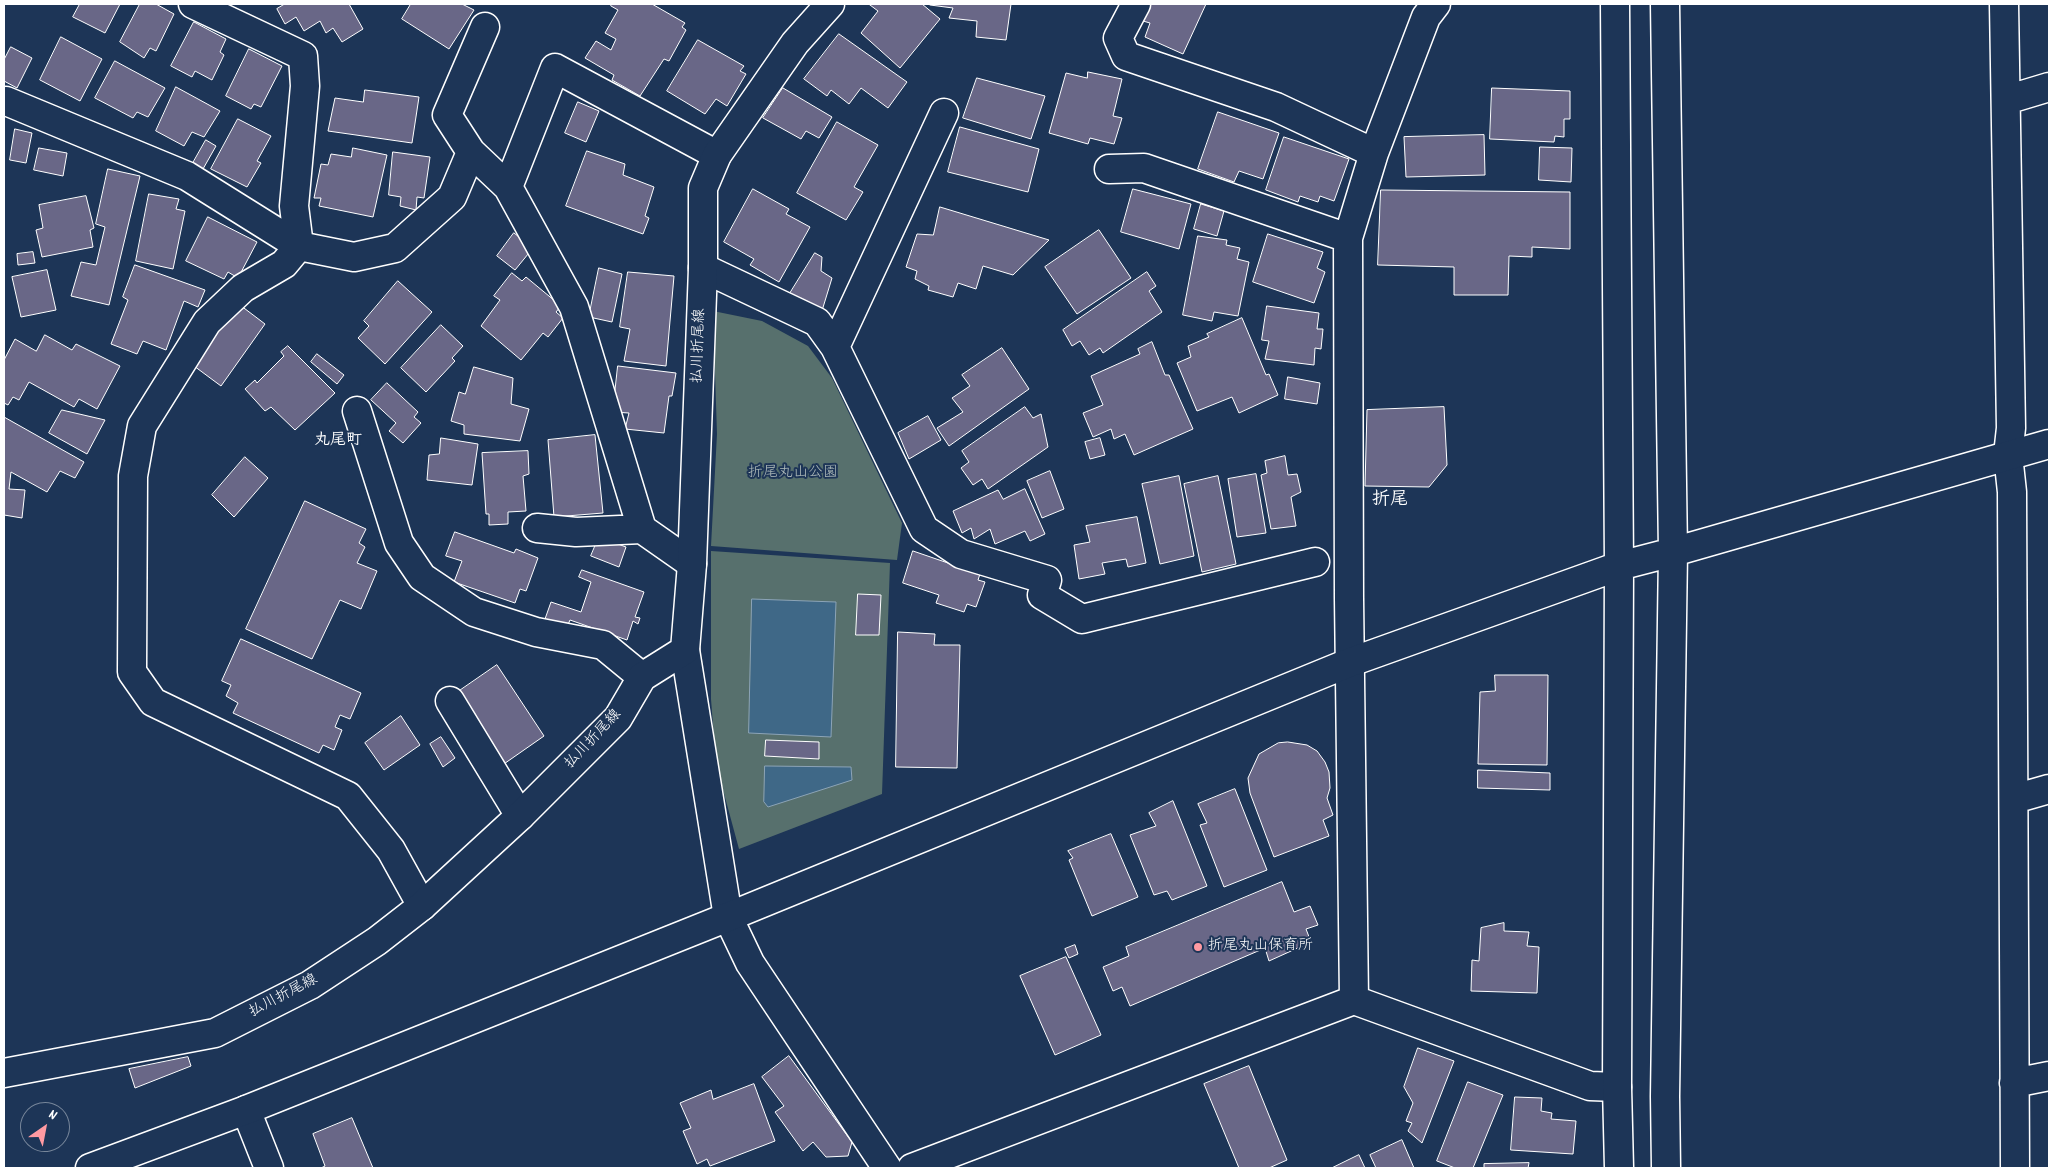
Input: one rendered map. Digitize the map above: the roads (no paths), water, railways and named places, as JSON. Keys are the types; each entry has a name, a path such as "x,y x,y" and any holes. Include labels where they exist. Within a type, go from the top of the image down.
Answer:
{"street":[{"path":"193,4 303,56 305,86 294,206 298,246 284,264 243,288 207,322 142,426 133,476 132,672 153,702 348,796 392,850 422,906"},
{"name":"払川折尾線","path":"4,1073 216,1033 310,985 377,941 422,906 520,816 618,718 642,677 686,650 692,564 703,268 703,188 717,155 795,42 830,4"},
{"path":"1136,4 1118,38 1126,56 1276,107 1374,153"},
{"path":"1354,1000 1351,662 1348,578 1348,238 1374,153 1426,17 1436,4"},
{"path":"1615,4 1620,566 1617,1087 1619,1168"},
{"path":"1665,4 1673,552 1665,1096 1666,1168"},
{"path":"2004,4 2011,428 2008,455 2012,492 2015,1168"},
{"path":"485,27 447,115 471,152 508,187 574,307 642,529"},
{"path":"508,187 555,68 717,155"},
{"path":"2006,100 2049,87"},
{"path":"6,101 188,176 298,246 354,257 395,248 452,197 471,152"},
{"path":"834,347 944,113"},
{"path":"1109,169 1144,168 1348,238"},
{"path":"703,268 817,322 834,347 924,529 961,554 1047,580 1042,595 1082,619 1315,562"},
{"path":"357,411 400,544 422,577 474,612 536,632 604,645 642,677"},
{"path":"90,1168 246,1110 728,917 1351,662 1620,566 2049,444"},
{"path":"537,528 576,532 642,529 692,564"},
{"path":"686,650 728,917 750,963 887,1168"},
{"path":"450,701 520,816"},
{"path":"2014,799 2049,789"},
{"path":"912,1168 1354,1000 1590,1086 1617,1087"},
{"path":"2014,1083 2049,1076"},
{"path":"246,1110 269,1168"}],"water":[{"path":"752,599 836,602 831,737 749,733"},
{"path":"765,766 851,767 852,780 768,807 764,802"}],"place":[{"name":"折尾丸山保育所","path":"1198,947"}],"district":[{"name":"丸尾町","path":"338,442"},
{"name":"折尾","path":"1390,502"}],"park label":[{"name":"折尾丸山公園","path":"793,474"}]}
